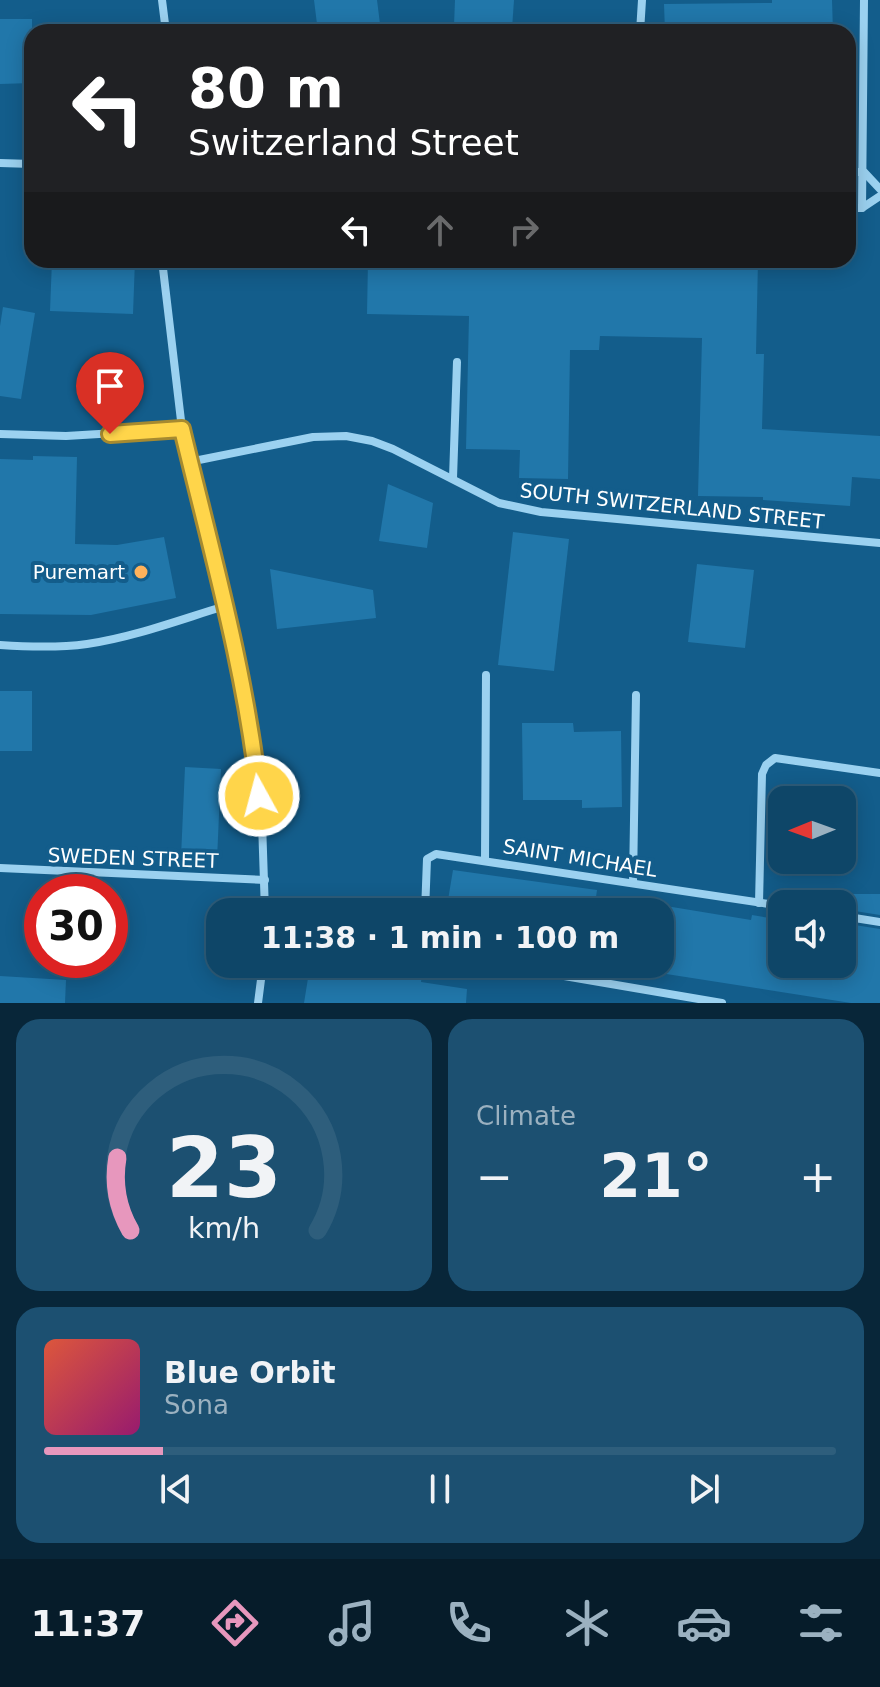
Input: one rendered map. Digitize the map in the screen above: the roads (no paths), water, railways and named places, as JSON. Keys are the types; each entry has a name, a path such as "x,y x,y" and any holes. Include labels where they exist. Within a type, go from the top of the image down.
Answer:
{"street":[{"path":"162,0 165,24"},
{"path":"640,24 642,0"},
{"path":"862,208 864,0"},
{"path":"0,163 24,164"},
{"path":"856,172 864,172 880,189"},
{"path":"856,208 862,208 880,196"},
{"path":"163,268 182,429 225,606 256,770 265,898"},
{"path":"453,478 457,362"},
{"path":"0,434 66,436 182,429"},
{"name":"SOUTH SWITZERLAND STREET","path":"189,462 313,437 346,436 372,441 499,503 541,512 880,543"},
{"path":"0,645 43,647 85,644 129,636 225,606"},
{"path":"485,860 486,675"},
{"path":"633,883 636,695"},
{"path":"759,903 762,774 766,765 775,758 880,773"},
{"name":"SAINT MICHAEL","path":"426,898 427,859 436,854 768,904"},
{"name":"SWEDEN STREET","path":"0,868 265,880"},
{"path":"856,918 880,922"},
{"path":"258,1003 261,978"},
{"path":"575,978 722,1003"}],"place":[{"name":"Puremart","path":"141,572"}]}
